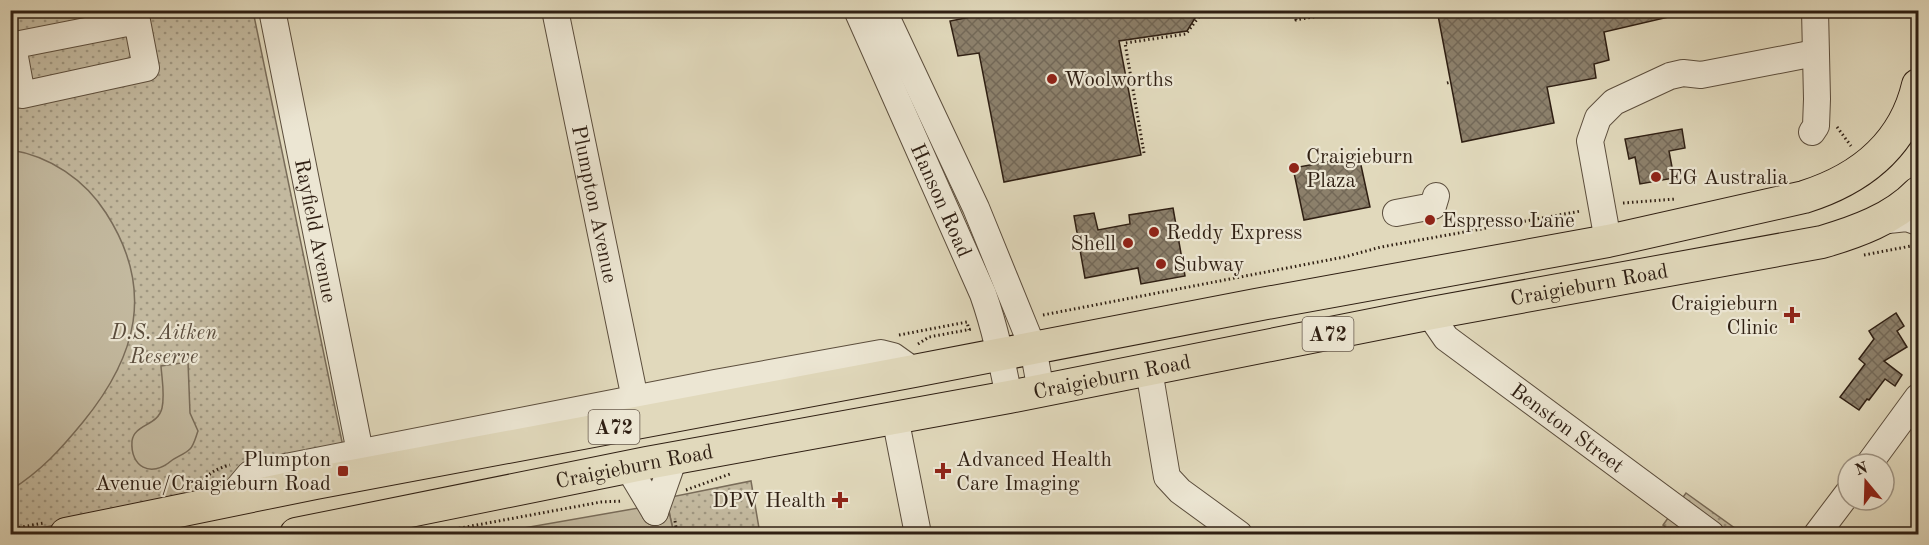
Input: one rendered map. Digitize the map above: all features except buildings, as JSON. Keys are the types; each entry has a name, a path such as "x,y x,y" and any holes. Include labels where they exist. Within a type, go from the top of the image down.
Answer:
{"main road":[{"name":"Craigieburn Road","path":"66,534 905,365 1027,334 1267,303 1608,241 1804,197 1849,179 1910,131 1918,85"},
{"name":"Craigieburn Road","path":"296,534 628,466 1041,391 1432,313 1822,242 1859,231 1879,221 1918,193"},
{"path":"1608,241 1616,280"}],"street":[{"name":"Rayfield Avenue","path":"272,10 360,452"},
{"name":"Plumpton Avenue","path":"555,10 635,399"},
{"name":"Hanson Road","path":"857,10 971,267 997,340 1009,397"},
{"name":"Hanson Road","path":"883,10 976,208 1027,334 1041,391"},
{"path":"1812,132 1816,126 1815,10"},
{"path":"136,16 146,68 22,95 12,46 136,16"},
{"path":"1608,241 1590,141 1598,118 1614,102 1653,85 1679,88 1689,85 1701,75 1815,53"},
{"path":"1396,213 1433,206 1436,196"},
{"path":"1879,221 1907,218 1918,222"},
{"name":"Benston Street","path":"1432,313 1446,338 1712,534"},
{"name":"Craigieburn Road","path":"228,501 250,474 875,353 886,353 905,365"},
{"path":"1149,370 1167,477 1180,491 1239,534"},
{"path":"1878,452 1918,397"},
{"path":"895,417 918,534"},
{"path":"628,466 655,512 674,458"},
{"path":"1817,534 1836,509"}],"path":[{"path":"1144,153 1125,43 1186,34 1201,14 1225,10"},
{"path":"1295,10 1296,20 1352,10"},
{"path":"1027,334 1129,297 1344,257 1381,247 1634,201 1677,200"},
{"path":"905,365 929,337 997,340"}],"green space":[{"name":"D.S. Aitken Reserve","path":"11,11 253,11 347,466 11,534"},
{"path":"11,150 53,164 88,190 106,213 121,241 131,268 134,295 133,321 127,347 102,397 58,451 32,475 11,490"},
{"path":"188,362 190,413 198,431 194,443 188,451 164,466 156,469 143,467 134,457 132,441 137,431 160,414 163,393 161,366"},
{"path":"751,481 760,534 674,534 666,498"},
{"path":"1686,493 1743,534 1675,534 1663,525"},
{"path":"667,503 674,534 490,534"}],"place":[{"name":"Woolworths","path":"1052,79"},
{"name":"Craigieburn Plaza","path":"1294,168"},
{"name":"EG Australia","path":"1656,177"},
{"name":"Espresso Lane","path":"1430,220"},
{"name":"Reddy Express","path":"1154,232"},
{"name":"Shell","path":"1128,243"},
{"name":"Subway","path":"1161,264"},
{"name":"Craigieburn Clinic","path":"1792,315"},
{"name":"Plumpton Avenue/Craigieburn Road","path":"343,471"},
{"name":"Advanced Health Care Imaging","path":"943,471"},
{"name":"DPV Health","path":"840,500"}]}
